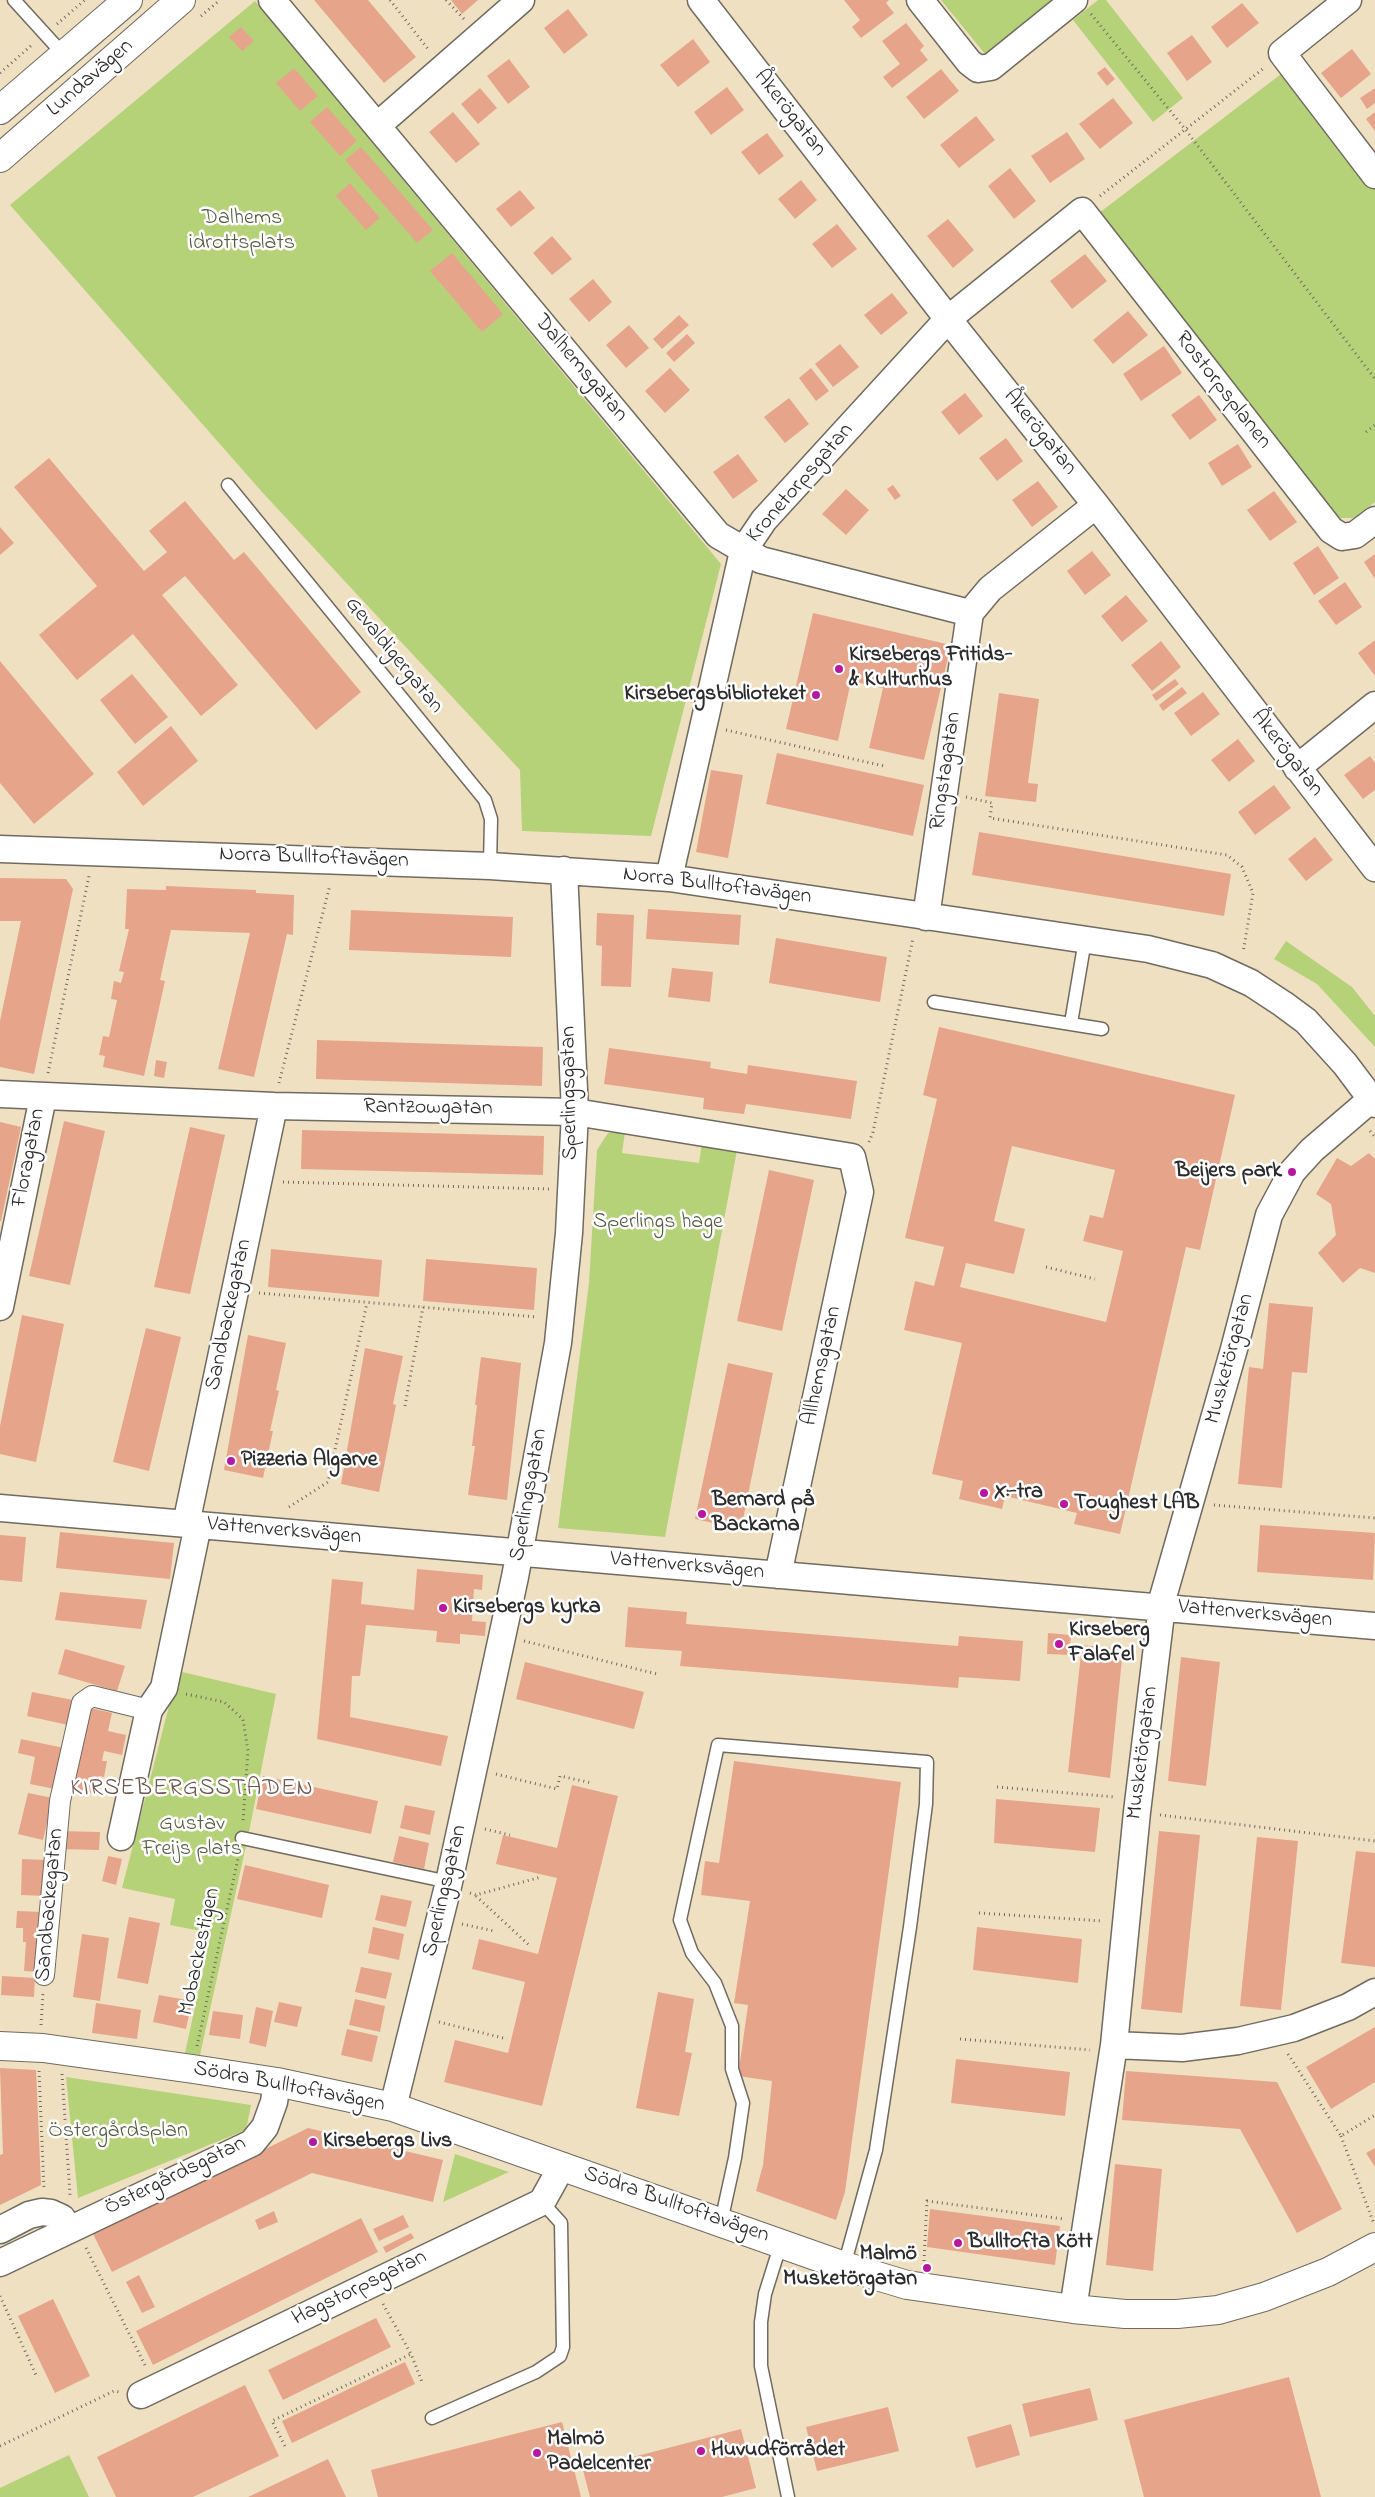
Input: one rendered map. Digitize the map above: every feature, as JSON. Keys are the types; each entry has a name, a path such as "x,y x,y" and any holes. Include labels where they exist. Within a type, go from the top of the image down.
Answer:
{"street":[{"name":"Lundavägen","path":"0,110 128,0"},
{"name":"Lundavägen","path":"0,158 181,0"},
{"name":"Dalhemsgatan","path":"272,0 718,535 761,560 970,613"},
{"path":"378,125 521,0"},
{"name":"Åkerögatan","path":"701,0 948,319 1096,505 1375,868"},
{"path":"920,0 969,62 978,69 991,67 1080,4"},
{"path":"1348,0 1282,53 1375,175"},
{"name":"Kronetorpsgatan","path":"669,878 744,551 764,520 948,319 1082,211"},
{"name":"Rostorpsplanen","path":"1082,211 1331,530 1342,537 1356,535 1375,520"},
{"path":"970,613 990,589 1096,505"},
{"name":"Ringstagatan","path":"930,925 944,792 970,613"},
{"path":"1297,768 1375,706"},
{"name":"Norra Bulltoftavägen","path":"1,844 490,866 669,878 819,899 930,925 1086,940 1148,949 1203,963 1251,982 1306,1021 1345,1064 1374,1100"},
{"name":"Sperlingsgatan","path":"393,2107 458,1887 558,1343 569,1233 575,1112 564,870"},
{"name":"Rantzowgatan","path":"0,1094 45,1088 575,1112 860,1150"},
{"name":"Floragatan","path":"0,1308 45,1088"},
{"name":"Sandbackegatan","path":"122,1837 149,1710 164,1688 192,1524 276,1097"},
{"name":"Musketörgatan","path":"1074,2309 1114,2049 1137,1806 1161,1607 1234,1349 1269,1215 1292,1172 1312,1150 1374,1100"},
{"name":"Allhemsgatan","path":"778,1575 860,1192 860,1150"},
{"name":"Vattenverksvägen","path":"0,1508 520,1551 1375,1626"},
{"name":"Sandbackegatan","path":"44,1975 60,1801 82,1703 92,1696 149,1710"},
{"path":"1114,2049 1182,2048 1238,2041 1294,2028 1348,2007 1375,1992"},
{"name":"Södra Bulltoftavägen","path":"0,2046 43,2048 277,2082 393,2107 781,2242 844,2266 907,2284 1074,2309 1125,2314 1176,2314 1218,2310 1264,2297 1310,2279 1375,2248"},
{"name":"Östergårdsgatan","path":"0,2263 252,2143 265,2127 274,2102 277,2082"},
{"path":"542,2202 556,2181 562,2166"},
{"name":"Hagstorpsgatan","path":"149,2391 542,2202"},
{"path":"0,2230 42,2212 51,2212 62,2218 71,2228"}],"lane":[{"path":"14,0 64,55"},
{"name":"Gevaldigergatan","path":"228,485 485,800 491,819 490,866"},
{"path":"1071,1023 1086,940"},
{"path":"934,1002 1102,1029"},
{"path":"721,2222 735,2158 743,2103 732,2068 732,2026 715,1983 692,1953 680,1920 718,1745 926,1762 926,1804 912,1917 876,2150 844,2266"},
{"path":"242,1838 458,1887"},
{"path":"432,2418 536,2372 560,2356 563,2347 561,2223 542,2202"},
{"path":"781,2242 764,2294 761,2322 762,2366 788,2497"}],"path":[{"path":"390,0 443,69"},
{"path":"1080,4 1185,129 1375,379"},
{"path":"1082,211 1282,53"},
{"path":"1366,432 1375,425"},
{"path":"704,725 884,766"},
{"path":"944,792 992,803 990,818 1227,855 1242,867 1253,893 1243,953"},
{"path":"45,1088 89,872"},
{"path":"276,1097 330,885"},
{"path":"860,1150 873,1132 930,925"},
{"path":"1371,1131 1375,1137"},
{"path":"275,1181 556,1189"},
{"path":"1046,1267 1095,1279"},
{"path":"251,1293 545,1318"},
{"path":"289,1507 328,1482 367,1303"},
{"path":"405,1406 423,1308"},
{"path":"1208,1504 1375,1518"},
{"path":"521,1640 657,1674"},
{"name":"Mobackestigen","path":"164,1688 224,1702 243,1719 248,1751 242,1838 193,2069"},
{"path":"491,1773 557,1789 560,1776 592,1783"},
{"path":"997,1787 1375,1841"},
{"path":"479,1828 510,1835"},
{"path":"476,1895 541,1877"},
{"path":"458,1887 476,1895 529,1945"},
{"path":"979,1913 1126,1922"},
{"path":"456,1922 494,1931"},
{"name":"Sandbackegatan","path":"41,2029 44,1975"},
{"path":"434,2021 506,2039"},
{"path":"1274,2032 1341,2136 1375,2226"},
{"path":"960,2039 1114,2049"},
{"path":"39,2065 44,2192"},
{"path":"62,2067 70,2196"},
{"path":"1341,2136 1375,2114"},
{"path":"924,2261 926,2201 1087,2222"},
{"path":"0,2446 114,2391 149,2391 71,2228"},
{"path":"372,2284 411,2354 422,2382"},
{"path":"0,2296 36,2375"},
{"path":"285,2446 272,2420 411,2354"}],"green space":[{"path":"941,0 1054,0 985,54"},
{"path":"1098,0 1106,0 1183,98 1153,122 1073,20"},
{"name":"Dalhems idrottsplats","path":"255,1 721,564 651,836 522,831 520,770 262,492 10,205"},
{"path":"1285,71 1375,188 1375,502 1354,518 1334,518 1099,213"},
{"path":"1286,941 1352,987 1375,1016 1375,1047 1317,984 1274,959"},
{"name":"Sperlings hage","path":"625,1132 622,1153 699,1163 702,1143 737,1150 665,1537 558,1528 589,1283 597,1150 608,1133"},
{"name":"Gustav Freijs plats","path":"178,1671 276,1694 249,1832 200,2055 185,2053 211,1933 170,1925 175,1899 122,1888"},
{"name":"Östergårdsplan","path":"66,2077 251,2105 246,2130 78,2198"},
{"path":"455,2154 509,2172 443,2202"},
{"path":"69,2455 89,2497 0,2497 0,2488"}],"building":[{"path":"314,0 368,0 416,57 384,83"},
{"path":"451,0 478,0 462,14"},
{"path":"844,0 889,0 886,3 894,13 861,38 852,27 860,20"},
{"path":"1242,3 1259,23 1227,48 1211,27"},
{"path":"568,9 588,35 564,54 544,28"},
{"path":"906,23 924,46 920,50 928,60 892,88 883,77 900,64 882,41"},
{"path":"241,27 254,41 242,51 229,37"},
{"path":"1192,35 1212,62 1187,81 1167,53"},
{"path":"693,39 710,62 678,87 660,65"},
{"path":"1352,49 1371,74 1341,98 1321,73"},
{"path":"509,59 530,87 508,104 487,76"},
{"path":"1105,67 1115,79 1107,86 1097,73"},
{"path":"294,68 318,96 300,111 276,83"},
{"path":"941,69 959,91 924,119 906,97"},
{"path":"727,87 744,110 711,135 694,112"},
{"path":"480,88 497,108 478,124 461,104"},
{"path":"1375,88 1375,103 1367,109 1360,98"},
{"path":"1113,98 1133,123 1100,149 1079,124"},
{"path":"327,107 357,141 340,156 310,122"},
{"path":"453,112 480,144 456,163 429,132"},
{"path":"1375,112 1375,131 1366,119"},
{"path":"976,116 995,140 959,168 940,145"},
{"path":"1067,132 1085,159 1050,183 1031,156"},
{"path":"767,133 784,156 759,175 741,152"},
{"path":"361,147 433,230 417,243 345,160"},
{"path":"1010,168 1036,201 1014,219 988,186"},
{"path":"801,180 817,200 795,219 778,199"},
{"path":"350,183 380,218 366,230 336,196"},
{"path":"520,190 535,208 511,227 496,209"},
{"path":"948,219 974,250 953,268 927,236"},
{"path":"837,224 857,249 832,268 812,244"},
{"path":"552,236 572,259 552,275 533,253"},
{"path":"452,253 503,314 482,332 430,271"},
{"path":"1085,254 1107,281 1072,309 1050,281"},
{"path":"593,279 612,302 589,322 569,299"},
{"path":"892,293 908,313 881,335 864,315"},
{"path":"1128,311 1148,335 1113,364 1093,340"},
{"path":"679,315 689,325 662,349 653,339"},
{"path":"629,325 649,348 626,368 606,345"},
{"path":"687,334 695,343 674,362 666,353"},
{"path":"840,344 859,367 833,387 815,364"},
{"path":"1164,346 1182,373 1141,401 1123,374"},
{"path":"670,368 690,390 665,413 645,391"},
{"path":"811,368 829,391 816,401 799,378"},
{"path":"965,393 983,416 959,435 941,412"},
{"path":"1199,395 1217,420 1190,440 1171,415"},
{"path":"789,398 809,424 785,443 764,417"},
{"path":"1006,438 1023,461 997,481 979,458"},
{"path":"1238,444 1252,467 1222,486 1208,463"},
{"path":"738,454 758,481 733,499 713,472"},
{"path":"49,458 144,571 167,552 149,531 185,501 234,560 244,552 361,692 316,730 185,576 162,595 238,685 201,716 133,634 77,680 39,635 97,586 14,487"},
{"path":"1038,481 1058,507 1032,527 1012,500"},
{"path":"893,485 901,496 895,500 887,489"},
{"path":"846,489 869,510 846,535 822,514"},
{"path":"1274,491 1297,522 1270,541 1247,510"},
{"path":"0,527 14,543 0,555"},
{"path":"1318,546 1339,578 1314,595 1293,563"},
{"path":"1092,551 1111,575 1085,595 1067,571"},
{"path":"1375,554 1375,579 1364,562"},
{"path":"1345,582 1362,607 1336,625 1318,601"},
{"path":"1126,595 1148,621 1122,642 1101,616"},
{"path":"813,613 951,645 924,760 869,748 883,688 851,681 838,741 786,729"},
{"path":"1375,640 1375,676 1358,653"},
{"path":"1161,641 1181,667 1152,691 1131,665"},
{"path":"0,661 94,774 34,824 0,783"},
{"path":"132,674 168,717 135,744 100,700"},
{"path":"1175,679 1179,684 1156,701 1152,695"},
{"path":"1182,687 1187,693 1163,711 1159,705"},
{"path":"1203,692 1220,714 1191,736 1174,713"},
{"path":"999,693 1039,699 1028,783 1038,784 1036,802 985,796"},
{"path":"171,726 198,761 143,806 117,772"},
{"path":"1238,739 1255,761 1229,782 1211,760"},
{"path":"777,753 924,785 913,836 766,804"},
{"path":"1370,756 1375,763 1375,790 1363,799 1344,775"},
{"path":"711,770 743,775 728,858 696,852"},
{"path":"1274,785 1291,808 1255,835 1238,812"},
{"path":"979,832 1231,874 1224,916 972,875"},
{"path":"1315,837 1333,860 1306,881 1288,859"},
{"path":"0,878 66,879 73,889 34,1074 0,1067 0,1021 21,921 0,921"},
{"path":"166,886 256,890 256,893 294,895 293,935 287,934 254,1077 218,1069 250,933 171,930 160,980 165,981 144,1076 103,1067 105,1056 99,1055 103,1036 109,1037 117,1000 111,999 114,981 121,983 124,972 119,971 129,929 125,929 127,889 166,890"},
{"path":"648,909 741,915 739,945 646,939"},
{"path":"351,910 513,917 511,957 349,950"},
{"path":"597,913 634,915 631,987 601,986 602,946 596,945"},
{"path":"776,938 887,957 880,1002 769,983"},
{"path":"672,968 713,972 710,1002 668,997"},
{"path":"939,1027 1235,1095 1200,1250 1186,1247 1120,1534 1074,1524 1077,1513 1005,1496 1002,1509 959,1499 963,1481 932,1474 962,1343 904,1330 915,1281 934,1286 944,1247 905,1238 937,1099 923,1095","holes":["1012,1146 1115,1170 1103,1218 1090,1215 1083,1241 1123,1251 1106,1322 960,1287 966,1263 1014,1274 1025,1229 994,1221"]},
{"path":"317,1040 543,1047 542,1086 316,1079"},
{"path":"609,1048 711,1062 710,1068 747,1074 748,1065 857,1081 851,1119 746,1104 744,1114 703,1109 704,1098 604,1084"},
{"path":"156,1060 167,1062 164,1078 154,1076"},
{"path":"64,1121 105,1131 70,1285 29,1276"},
{"path":"0,1122 21,1127 1,1221 0,1221"},
{"path":"190,1127 225,1135 190,1294 154,1287"},
{"path":"302,1130 544,1136 543,1175 301,1169"},
{"path":"1369,1153 1375,1159 1375,1273 1360,1268 1343,1283 1318,1253 1336,1235 1331,1204 1316,1194 1337,1158 1351,1166"},
{"path":"769,1170 814,1180 782,1331 737,1321"},
{"path":"271,1249 382,1260 379,1297 268,1287"},
{"path":"426,1259 537,1268 534,1310 423,1301"},
{"path":"1269,1303 1313,1307 1307,1373 1292,1372 1282,1488 1238,1484 1249,1367 1263,1369"},
{"path":"22,1315 64,1324 36,1462 0,1454 0,1426"},
{"path":"146,1328 181,1337 149,1471 113,1462"},
{"path":"248,1335 286,1343 276,1390 279,1391 270,1431 273,1431 263,1478 224,1470"},
{"path":"365,1348 403,1356 393,1404 396,1405 379,1492 341,1484"},
{"path":"481,1357 521,1363 507,1500 468,1495 475,1446 472,1446"},
{"path":"728,1363 773,1373 741,1529 695,1519"},
{"path":"1260,1525 1375,1533 1373,1580 1257,1572"},
{"path":"60,1532 174,1543 170,1579 56,1568"},
{"path":"0,1535 26,1537 22,1582 0,1580"},
{"path":"417,1569 483,1575 482,1590 474,1589 472,1621 486,1622 485,1636 460,1634 460,1644 436,1642 437,1631 366,1625 360,1676 352,1676 350,1717 448,1736 441,1766 317,1739 332,1579 363,1582 361,1604 414,1610"},
{"path":"60,1592 147,1600 141,1629 55,1620"},
{"path":"628,1607 687,1612 686,1624 958,1646 959,1636 1023,1641 1020,1681 959,1677 958,1688 680,1666 682,1651 625,1647"},
{"name":"Kirseberg Falafel","path":"1048,1633 1071,1635 1069,1655 1047,1654"},
{"path":"1082,1645 1123,1649 1110,1778 1068,1772"},
{"path":"65,1649 125,1666 117,1691 58,1674"},
{"path":"1181,1657 1220,1662 1206,1786 1168,1781"},
{"path":"525,1662 644,1692 634,1729 516,1699"},
{"path":"32,1692 73,1700 68,1725 27,1716"},
{"path":"91,1708 112,1713 108,1731 126,1735 122,1755 104,1751 102,1761 107,1761 104,1777 99,1776 95,1794 73,1789"},
{"path":"21,1739 64,1748 55,1789 30,1784 35,1757 18,1753"},
{"path":"734,1761 901,1782 845,2192 836,2220 756,2191 763,2165 772,2081 738,2076 748,2005 734,2003 750,1901 701,1895 705,1861 719,1863"},
{"path":"263,1776 378,1801 371,1834 256,1809"},
{"path":"572,1785 618,1796 542,2106 444,2082 455,2040 508,2053 525,1982 472,1969 479,1939 538,1954 557,1878 496,1864 503,1835 557,1848"},
{"path":"28,1793 53,1798 43,1840 18,1834"},
{"path":"996,1799 1100,1808 1095,1852 994,1843"},
{"path":"405,1805 435,1811 430,1835 400,1828"},
{"path":"60,1831 100,1832 99,1850 59,1849"},
{"path":"1159,1831 1200,1835 1182,2013 1141,2009"},
{"path":"399,1836 429,1843 424,1869 393,1862"},
{"path":"1257,1837 1298,1841 1281,2010 1240,2006"},
{"path":"1356,1851 1375,1853 1375,1967 1341,1963"},
{"path":"108,1856 122,1859 116,1885 102,1881"},
{"path":"22,1859 47,1860 46,1896 21,1895"},
{"path":"245,1865 329,1885 322,1918 237,1899"},
{"path":"381,1895 412,1901 406,1927 375,1920"},
{"path":"17,1911 43,1912 40,1972 24,1971 26,1942 23,1942 23,1928 16,1928"},
{"path":"129,1917 160,1923 148,1984 117,1978"},
{"path":"373,1927 404,1934 399,1960 368,1953"},
{"path":"977,1927 1082,1939 1078,1983 973,1970"},
{"path":"82,1934 109,1938 100,2001 73,1997"},
{"path":"361,1967 392,1973 386,1999 355,1992"},
{"path":"2,1976 35,1978 34,1997 1,1995"},
{"path":"658,1992 694,1999 685,2052 692,2053 679,2116 636,2108"},
{"path":"159,1995 192,2001 186,2029 153,2022"},
{"path":"355,1999 385,2006 380,2032 349,2025"},
{"path":"279,2002 302,2007 297,2027 274,2022"},
{"path":"96,2003 141,2010 137,2039 92,2033"},
{"path":"256,2007 273,2011 266,2047 249,2043"},
{"path":"213,2011 243,2015 240,2039 209,2035"},
{"path":"1375,2027 1375,2082 1331,2109 1306,2067"},
{"path":"347,2029 378,2036 372,2062 341,2055"},
{"path":"956,2059 1070,2072 1065,2116 951,2103"},
{"path":"0,2068 36,2070 41,2185 0,2205 0,2155 3,2154"},
{"path":"1126,2071 1277,2082 1342,2209 1297,2233 1240,2129 1122,2120"},
{"path":"308,2128 443,2160 433,2202 312,2173 112,2272 93,2234"},
{"path":"1375,2148 1375,2167 1366,2153"},
{"path":"1115,2164 1162,2169 1153,2271 1106,2265"},
{"path":"930,2209 1060,2226 1055,2265 927,2247"},
{"path":"274,2211 278,2222 259,2230 255,2220"},
{"path":"403,2215 409,2227 379,2241 373,2229"},
{"path":"361,2218 378,2252 153,2365 136,2331"},
{"path":"411,2233 414,2238 386,2253 383,2247"},
{"path":"139,2275 155,2307 142,2313 126,2282"},
{"path":"53,2299 90,2376 55,2393 18,2316"},
{"path":"376,2318 391,2347 283,2400 268,2370"},
{"path":"405,2362 415,2384 292,2443 282,2421"},
{"path":"1289,2377 1321,2497 1144,2497 1124,2420"},
{"path":"245,2385 279,2456 193,2497 116,2497 97,2457"},
{"path":"1090,2388 1098,2420 1030,2437 1022,2404"},
{"path":"888,2407 899,2451 817,2471 806,2427"},
{"path":"562,2422 581,2497 378,2497 371,2470"},
{"path":"1011,2424 1020,2455 976,2468 967,2437"},
{"name":"Huvudförrådet","path":"741,2429 756,2488 722,2497 590,2497 583,2470"},
{"path":"328,2459 346,2497 248,2497"}],"place":[{"name":"Kirsebergs Fritids- & Kulturhus","path":"839,669"},
{"name":"Kirsebergsbiblioteket","path":"816,695"},
{"name":"Beijers park","path":"1292,1172"},
{"name":"Pizzeria Algarve","path":"231,1461"},
{"name":"X:-tra","path":"984,1493"},
{"name":"Toughest LAB","path":"1064,1504"},
{"name":"Bernard på Backarna","path":"702,1514"},
{"name":"Kirsebergs kyrka","path":"443,1608"},
{"name":"Kirseberg Falafel","path":"1059,1644"},
{"name":"Kirsebergs Livs","path":"313,2142"},
{"name":"Bulltofta Kött","path":"958,2243"},
{"name":"Malmö Musketörgatan","path":"927,2268"},
{"name":"Huvudförrådet","path":"701,2451"},
{"name":"Malmö Padelcenter","path":"537,2453"}],"district":[{"name":"KIRSEBERGSSTADEN","path":"192,1790"}]}
